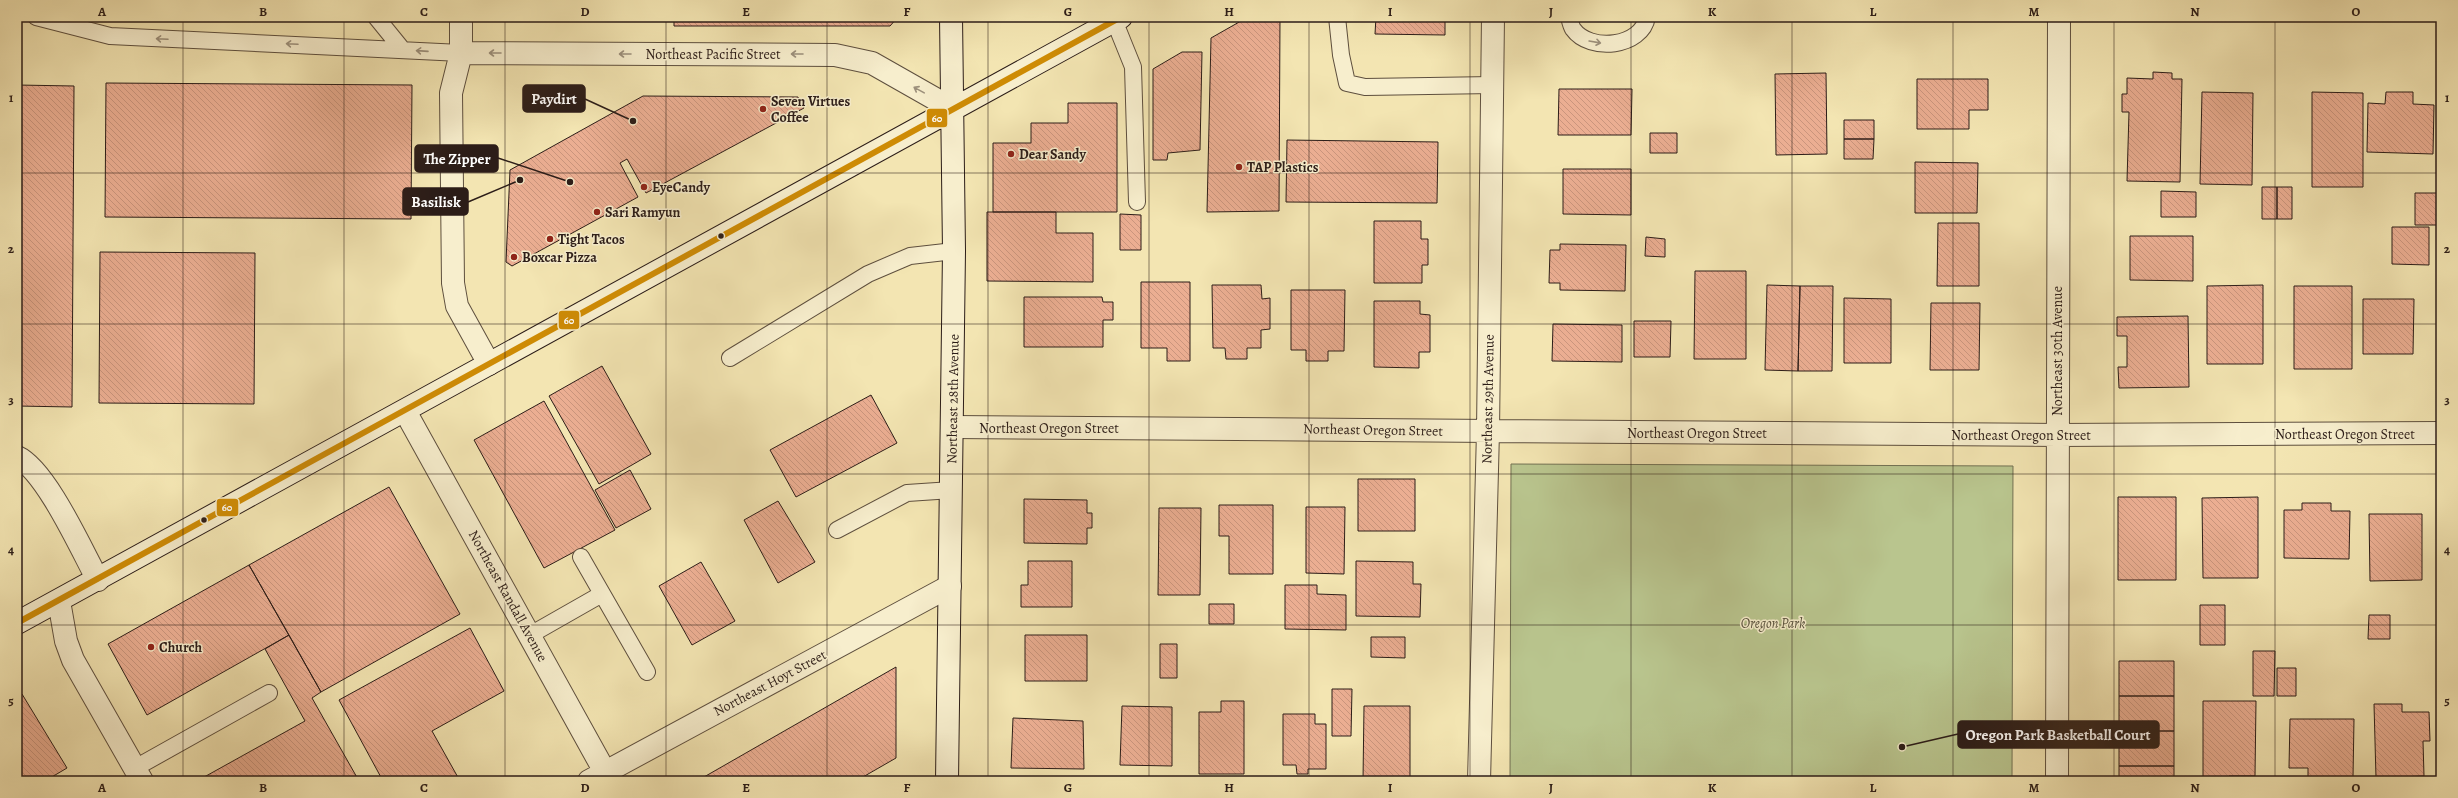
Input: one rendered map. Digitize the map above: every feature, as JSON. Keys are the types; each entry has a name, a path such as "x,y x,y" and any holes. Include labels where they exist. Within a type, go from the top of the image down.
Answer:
{"street":[{"path":"461,17 461,53 452,93 453,283 457,306 489,364"},
{"name":"Northeast 28th Avenue","path":"947,781 953,427 954,251 951,17"},
{"name":"Northeast 29th Avenue","path":"1479,781 1488,431 1494,17"},
{"name":"Northeast 30th Avenue","path":"2057,781 2059,17"},
{"path":"17,623 98,580 1117,19"},
{"name":"Northeast Pacific Street","path":"461,53 835,55 872,63 953,109"},
{"name":"Northeast Randall Avenue","path":"405,411 530,635 601,778"},
{"name":"Northeast Oregon Street","path":"953,427 2057,436 2441,433"},
{"path":"17,457 23,460 40,478 98,580"},
{"name":"Northeast Hoyt Street","path":"601,778 950,586"},
{"path":"59,601 66,641 73,660 139,775"}],"lane":[{"path":"36,17 110,36 461,53"},
{"path":"376,17 402,49"},
{"path":"1337,17 1341,55 1347,83 1365,87 1493,85"},
{"path":"1569,17 1572,29 1586,40 1603,43 1621,42 1634,37 1646,26 1647,17"},
{"path":"1117,19 1133,68 1136,202"},
{"path":"730,358 868,274 910,256 954,251"},
{"path":"837,530 907,492 952,490"},
{"path":"581,557 647,672"},
{"path":"530,635 602,594"},
{"path":"139,775 269,693"}],"green space":[{"name":"Oregon Park","path":"1511,464 2013,466 2012,781 1510,781"}],"building":[{"path":"674,17 898,17 890,26 674,26"},
{"path":"1248,17 1280,17 1279,211 1207,212 1211,38"},
{"path":"1376,17 1445,17 1445,35 1375,34"},
{"path":"1182,52 1202,52 1200,150 1168,153 1167,160 1153,160 1153,69"},
{"path":"2153,72 2172,73 2172,79 2182,79 2180,182 2127,181 2129,112 2122,112 2122,94 2127,94 2127,78 2153,79"},
{"path":"1826,73 1827,154 1776,155 1775,74"},
{"path":"1917,79 1988,79 1988,110 1969,110 1969,129 1917,129"},
{"path":"106,83 412,85 411,219 105,217"},
{"path":"17,85 74,86 72,407 17,406"},
{"path":"1559,89 1632,89 1631,135 1558,135"},
{"path":"2202,92 2253,93 2252,185 2200,184"},
{"path":"2312,92 2363,93 2363,187 2312,187"},
{"path":"2386,92 2413,92 2413,104 2434,105 2433,154 2367,152 2368,103 2385,104"},
{"path":"643,96 798,97 804,108 646,193 627,159 620,163 638,197 512,266 506,262 510,170"},
{"path":"1068,103 1117,103 1117,212 993,212 993,143 1031,143 1031,123 1068,123"},
{"path":"1844,120 1874,120 1874,139 1844,139"},
{"path":"1650,133 1677,133 1677,153 1650,153"},
{"path":"1844,139 1874,139 1873,159 1844,159"},
{"path":"1287,140 1438,142 1437,203 1286,202"},
{"path":"1915,162 1978,163 1977,213 1915,213"},
{"path":"1563,169 1631,169 1631,215 1563,214"},
{"path":"2262,187 2277,187 2277,219 2262,219"},
{"path":"2277,187 2292,187 2292,219 2277,219"},
{"path":"2161,191 2196,192 2196,217 2161,217"},
{"path":"2415,193 2441,193 2441,225 2415,225"},
{"path":"987,212 1056,212 1056,233 1093,233 1093,282 987,281"},
{"path":"1120,214 1141,215 1141,250 1120,250"},
{"path":"1374,221 1421,221 1421,239 1428,239 1428,265 1422,265 1422,283 1374,283"},
{"path":"1938,223 1979,223 1979,286 1937,286"},
{"path":"2392,227 2429,227 2429,265 2392,264"},
{"path":"2130,236 2193,236 2193,281 2130,280"},
{"path":"1646,237 1665,239 1665,257 1645,256"},
{"path":"1560,244 1626,245 1625,291 1560,290 1560,283 1549,283 1550,250 1560,250"},
{"path":"100,252 255,253 254,404 99,403"},
{"path":"1695,271 1746,271 1746,359 1694,359"},
{"path":"1141,282 1190,282 1190,361 1167,361 1167,348 1141,348"},
{"path":"1212,285 1261,285 1262,299 1270,298 1270,329 1261,330 1261,348 1247,348 1247,359 1226,359 1225,348 1213,348"},
{"path":"1767,285 1800,286 1798,371 1765,370"},
{"path":"2263,285 2263,364 2207,364 2207,286"},
{"path":"1800,286 1833,286 1832,371 1798,371"},
{"path":"2294,286 2352,286 2352,369 2294,369"},
{"path":"1291,290 1345,290 1344,351 1328,351 1328,361 1306,361 1306,350 1291,350"},
{"path":"1024,297 1102,297 1103,302 1113,302 1113,320 1103,320 1103,347 1024,347"},
{"path":"1844,298 1891,299 1891,363 1844,363"},
{"path":"2363,299 2414,299 2413,354 2363,354"},
{"path":"1374,301 1420,301 1420,314 1430,315 1430,352 1419,352 1419,368 1374,367"},
{"path":"1931,303 1980,303 1979,370 1930,370"},
{"path":"2188,316 2189,387 2119,388 2118,367 2127,367 2127,336 2117,336 2117,317"},
{"path":"1634,321 1671,321 1670,357 1634,357"},
{"path":"1553,324 1622,325 1622,362 1552,361"},
{"path":"602,366 651,454 599,484 549,396"},
{"path":"871,395 897,443 796,497 770,450"},
{"path":"544,401 615,530 544,568 474,440"},
{"path":"630,470 651,509 616,528 595,490"},
{"path":"1358,479 1415,479 1415,531 1358,531"},
{"path":"389,487 460,614 321,692 249,565"},
{"path":"2118,497 2176,497 2176,580 2118,580"},
{"path":"2258,497 2258,578 2203,578 2202,498"},
{"path":"1024,499 1087,500 1087,513 1092,513 1092,528 1087,528 1087,544 1024,543"},
{"path":"778,501 815,562 778,583 744,520"},
{"path":"2302,503 2331,503 2331,511 2350,511 2349,559 2284,558 2284,510 2302,510"},
{"path":"1219,505 1273,505 1273,574 1229,574 1229,536 1219,536"},
{"path":"1306,507 1345,507 1344,574 1306,573"},
{"path":"1159,508 1201,508 1200,595 1158,595"},
{"path":"2369,514 2422,514 2422,580 2370,581"},
{"path":"1028,561 1072,561 1072,607 1021,607 1021,585 1028,585"},
{"path":"1356,561 1413,562 1413,584 1421,584 1420,617 1356,616"},
{"path":"701,562 735,621 692,645 659,586"},
{"path":"249,565 289,635 147,715 108,644"},
{"path":"1285,585 1317,585 1317,594 1346,595 1346,630 1285,629"},
{"path":"1209,604 1234,604 1234,624 1209,624"},
{"path":"2200,605 2225,605 2225,645 2200,645"},
{"path":"2369,615 2390,615 2390,639 2368,639"},
{"path":"470,628 504,691 432,731 460,781 383,781 339,700"},
{"path":"289,635 321,692 312,698 359,781 197,781 305,721 265,649"},
{"path":"1025,635 1087,635 1087,681 1025,681"},
{"path":"1371,637 1405,637 1405,658 1371,657"},
{"path":"1160,644 1177,644 1177,678 1160,678"},
{"path":"2253,651 2275,651 2274,696 2253,696"},
{"path":"2119,661 2174,661 2174,696 2119,696"},
{"path":"896,667 896,758 856,781 697,781"},
{"path":"2277,668 2296,668 2296,696 2277,696"},
{"path":"1332,689 1352,689 1351,736 1332,736"},
{"path":"22,694 67,768 45,781 17,781 17,696"},
{"path":"2119,696 2174,696 2174,731 2119,731"},
{"path":"1221,701 1244,701 1244,774 1199,774 1199,712 1221,712"},
{"path":"2203,701 2256,701 2255,776 2229,776 2229,781 2203,781"},
{"path":"2374,704 2402,704 2402,712 2429,712 2430,741 2423,741 2424,776 2376,778"},
{"path":"1122,706 1172,707 1172,766 1120,765"},
{"path":"1364,706 1410,706 1410,781 1363,781"},
{"path":"1283,714 1315,714 1315,724 1326,724 1326,769 1308,769 1308,774 1297,774 1296,765 1283,765"},
{"path":"1013,718 1083,721 1084,769 1011,768"},
{"path":"2290,719 2354,719 2353,778 2338,777 2338,781 2308,781 2308,768 2289,768"},
{"path":"2119,731 2174,731 2174,766 2119,766"},
{"path":"2119,766 2174,766 2174,781 2119,781"}],"transit line":[{"name":"60","path":"17,623 1121,17"}],"place":[{"name":"Seven Virtues Coffee","path":"763,109"},
{"name":"Paydirt","path":"633,121"},
{"name":"Dear Sandy","path":"1011,154"},
{"name":"TAP Plastics","path":"1239,167"},
{"name":"Basilisk","path":"520,180"},
{"name":"The Zipper","path":"570,182"},
{"name":"EyeCandy","path":"644,187"},
{"name":"Sari Ramyun","path":"597,212"},
{"name":"Tight Tacos","path":"550,239"},
{"name":"Boxcar Pizza","path":"514,257"},
{"name":"Church","path":"151,647"},
{"name":"Oregon Park Basketball Court","path":"1902,747"}]}
